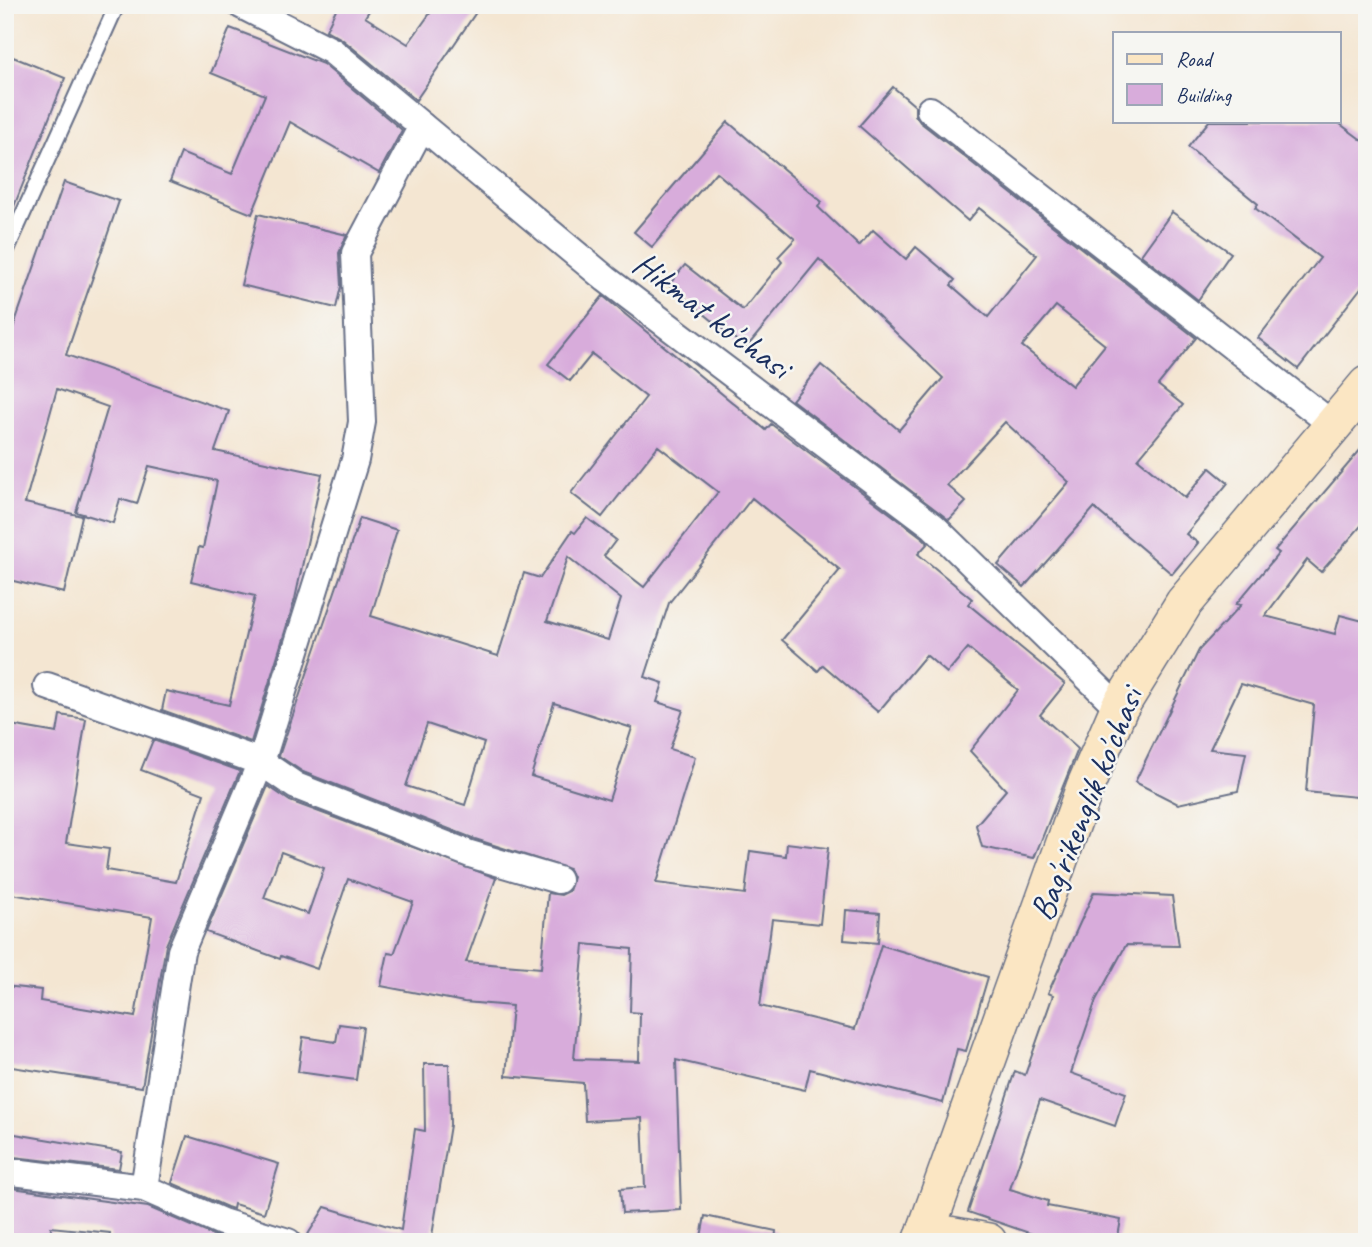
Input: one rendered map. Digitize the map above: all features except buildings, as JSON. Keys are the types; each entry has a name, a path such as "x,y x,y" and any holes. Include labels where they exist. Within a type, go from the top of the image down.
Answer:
{"main road":[{"name":"Bag'rikenglik ko'chasi","path":"924,1237 1085,788 1119,708 1184,603 1367,385"},
{"path":"924,1237 988,1242"}],"street":[{"name":"Hikmat ko'chasi","path":"242,5 332,51 606,279 933,526 1119,708"},
{"path":"930,110 1333,425"},
{"path":"144,1188 181,950 261,762 357,447 362,422 355,253 422,126"},
{"path":"47,686 261,762 296,786 470,854 558,880"},
{"path":"5,1171 144,1188 222,1222 288,1242"}],"lane":[{"path":"5,254 117,5"}]}
